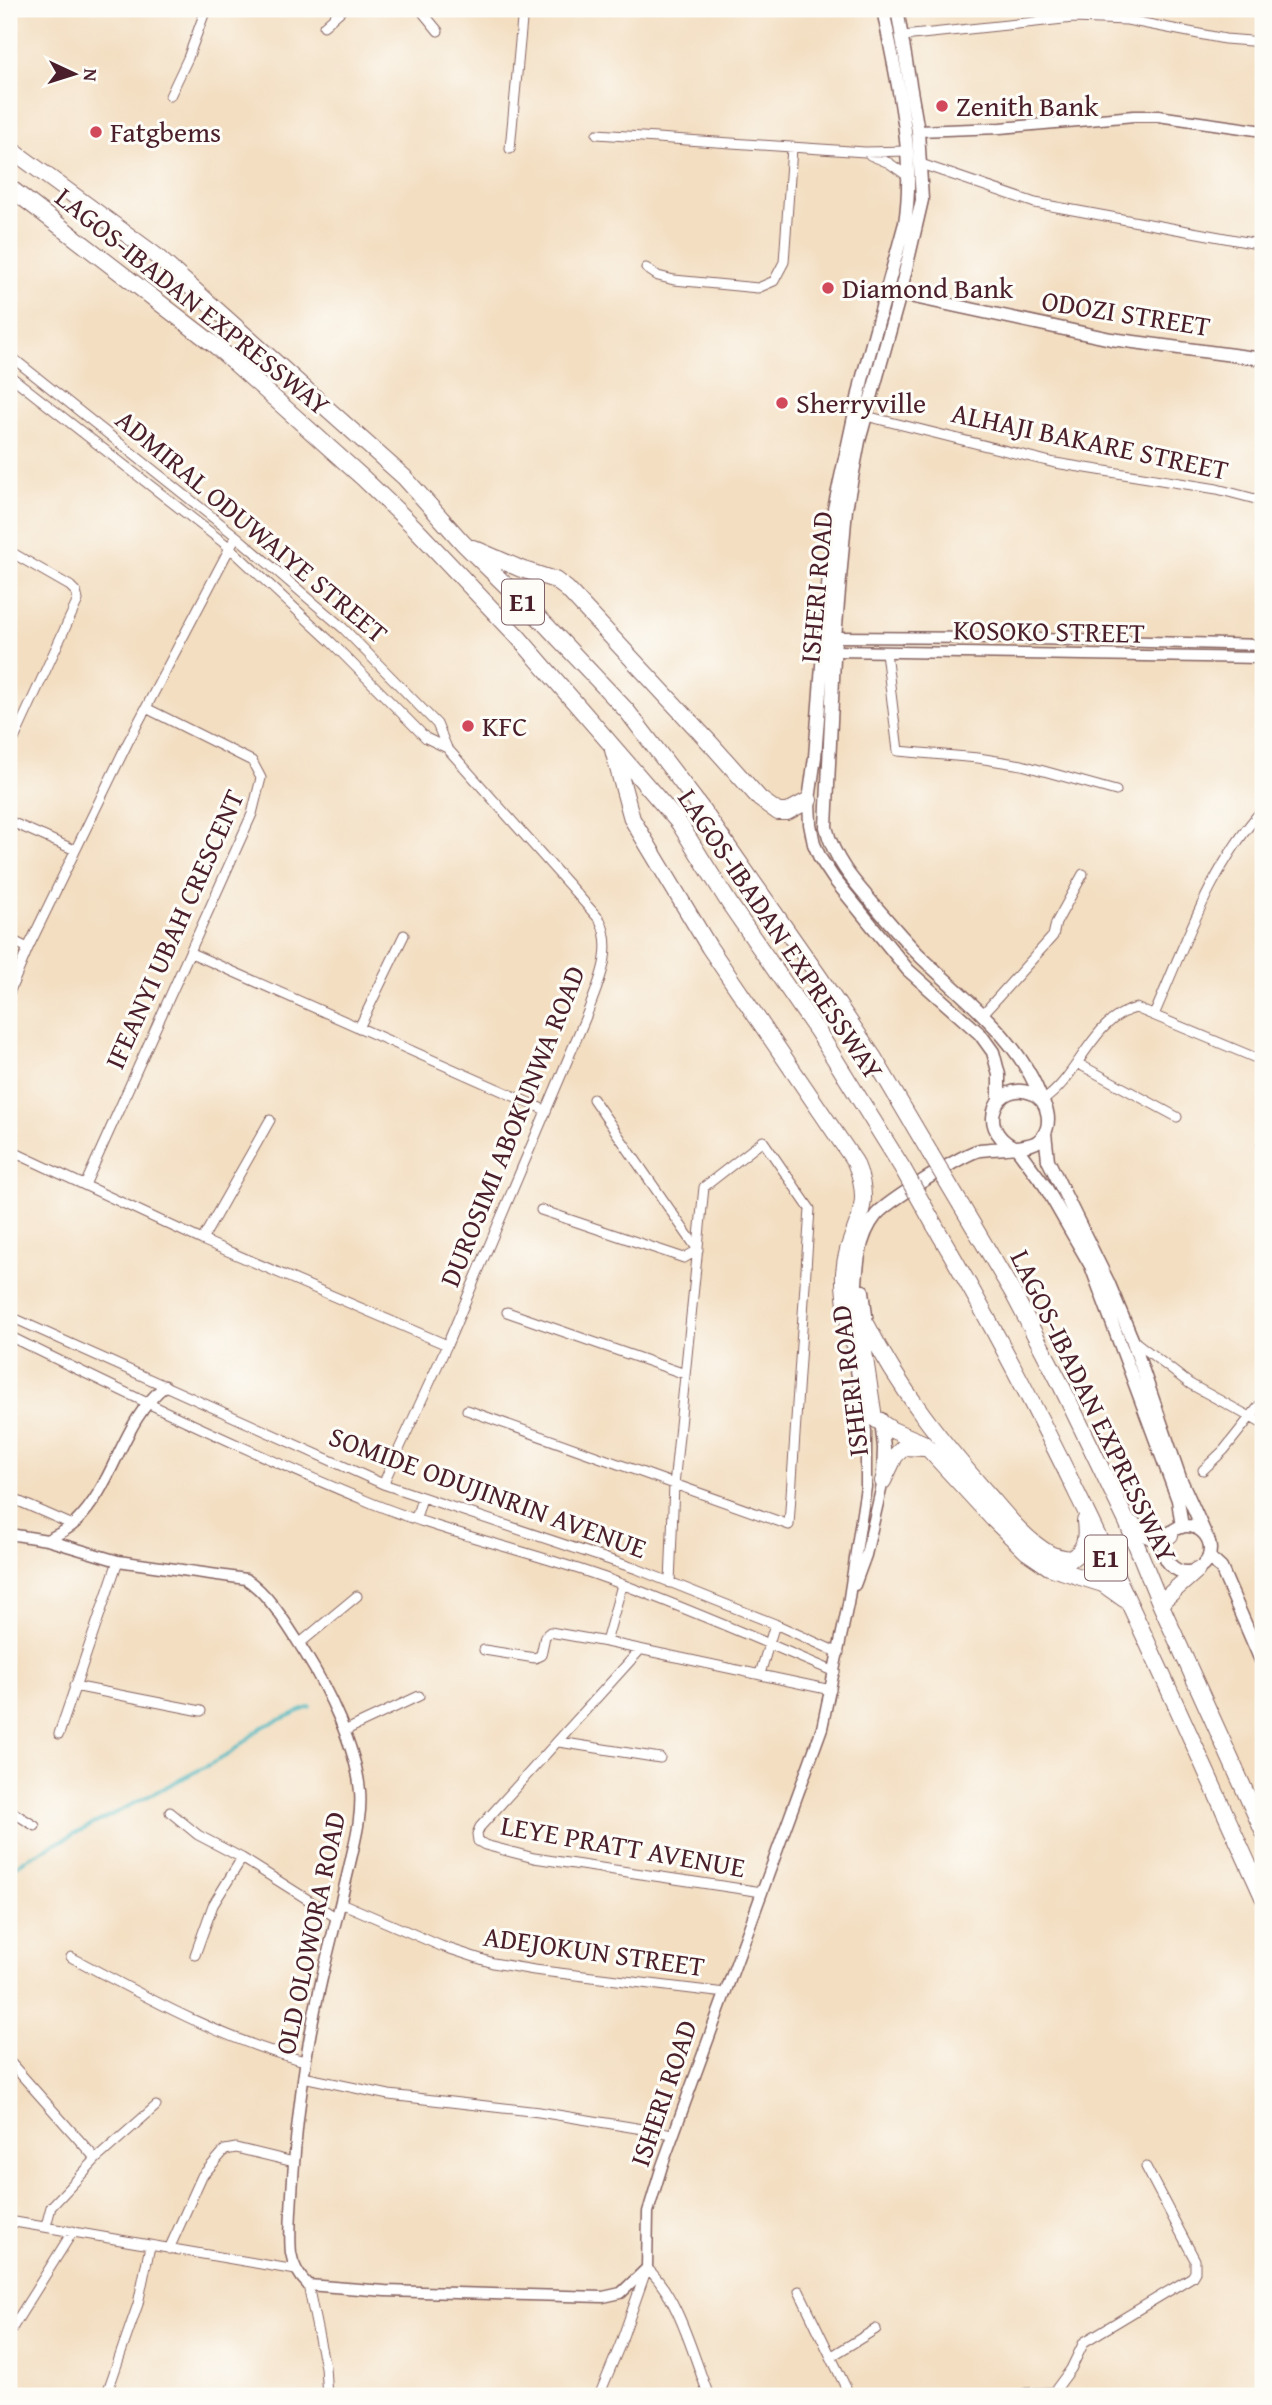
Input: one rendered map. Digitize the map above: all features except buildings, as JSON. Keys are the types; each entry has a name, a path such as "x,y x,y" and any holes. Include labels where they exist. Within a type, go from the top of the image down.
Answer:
{"highway":[{"name":"LAGOS-IBADAN EXPRESSWAY","path":"9,148 155,256 404,477 463,543 546,625 626,711 701,808 874,1058 1013,1293 1127,1522 1160,1603 1263,1831"},
{"name":"LAGOS-IBADAN EXPRESSWAY","path":"9,187 217,347 363,478 519,638 679,823 731,906 841,1066 986,1312 1131,1609 1263,1896"},
{"path":"463,543 522,569 555,580 567,589 751,790 778,813 787,812 809,800"},
{"path":"612,745 632,819 709,947 855,1162 863,1180 865,1202 844,1272 851,1339"},
{"path":"857,1302 874,1418 892,1430 923,1443 1027,1552 1049,1567 1094,1580 1113,1589 1131,1609"},
{"path":"867,1325 902,1385 937,1435 975,1480 1035,1544 1052,1555 1071,1559 1085,1544 1087,1533 1072,1486"},
{"path":"883,1481 895,1456 904,1447 929,1449"},
{"path":"1127,1522 1152,1537 1176,1531"},
{"path":"1160,1603 1197,1570"}],"main road":[{"name":"ISHERI ROAD","path":"883,9 907,151 909,177 905,223 862,380 834,509 815,757 809,800 814,844 820,858 908,970 980,1034 993,1052 999,1075 999,1099 978,1151"},
{"name":"ISHERI ROAD","path":"851,1339 857,1302 858,1263 864,1237 875,1216 896,1198 978,1151 1027,1146 1038,1141 1045,1133 1049,1116 1036,1083 1016,1049 903,937 846,873 830,845 826,827 835,637 846,509 866,416 920,212 922,164 897,9"},
{"name":"ODOZI STREET","path":"900,294 1111,339 1263,359"},
{"path":"999,1099 1021,1090 1033,1093 1042,1101"},
{"path":"992,1120 995,1131 1002,1140 1014,1146 1045,1186 1091,1266 1178,1500 1176,1531 1165,1549 1169,1563 1182,1572 1197,1570 1209,1557 1207,1538 1180,1478 1132,1339 1108,1282 1048,1160 1045,1133"},
{"name":"ISHERI ROAD","path":"883,1481 882,1424 862,1289 868,1245 896,1198"},
{"path":"1176,1531 1196,1528 1207,1538"},
{"path":"1209,1557 1221,1568 1263,1665"}],"street":[{"path":"170,96 188,58 206,9"},
{"path":"324,26 343,9"},
{"path":"421,9 438,31"},
{"path":"510,149 523,9"},
{"path":"902,36 1073,18 1128,20 1224,39 1263,43"},
{"path":"918,131 1000,128 1158,116 1263,131"},
{"path":"597,134 792,148 907,151"},
{"path":"646,268 658,276 674,280 758,288 774,281 784,262 792,148"},
{"path":"865,152 889,163 909,177"},
{"path":"922,164 1035,203 1263,245"},
{"name":"ADMIRAL ODUWAIYE STREET","path":"9,355 236,536 343,628 438,724 447,748"},
{"name":"ADMIRAL ODUWAIYE STREET","path":"9,374 229,547"},
{"name":"ALHAJI BAKARE STREET","path":"866,416 1055,463 1217,489 1263,500"},
{"path":"9,993 28,948 145,708 236,536"},
{"name":"DUROSIMI ABOKUNWA ROAD","path":"229,547 331,642 426,737 447,748 600,920 605,931 607,947 600,979 447,1345 383,1484"},
{"path":"9,551 70,586 76,592 78,600 9,750"},
{"name":"KOSOKO STREET","path":"835,637 1263,645"},
{"path":"995,638 995,653"},
{"name":"KOSOKO STREET","path":"835,651 1263,658"},
{"path":"886,652 898,751 1013,764 1116,792"},
{"name":"IFEANYI UBAH CRESCENT","path":"85,1185 252,814 261,778 252,761 145,708"},
{"path":"1154,1015 1214,880 1247,827 1263,809"},
{"path":"9,821 75,850"},
{"path":"983,1014 1053,936 1056,923 1083,874"},
{"path":"359,1028 404,935"},
{"path":"9,939 28,948"},
{"path":"191,953 545,1110"},
{"path":"1042,1101 1056,1093 1111,1021 1126,1010 1136,1008 1263,1061"},
{"path":"1077,1063 1177,1116"},
{"path":"593,1099 698,1250"},
{"path":"202,1240 270,1120"},
{"path":"467,1410 674,1485 789,1525 810,1209 763,1141 704,1187 674,1485 670,1583"},
{"path":"9,1150 202,1240 447,1345"},
{"path":"541,1210 684,1258 698,1250"},
{"path":"507,1312 685,1374"},
{"name":"SOMIDE ODUJINRIN AVENUE","path":"9,1316 383,1484 557,1541 775,1624 839,1653"},
{"path":"9,1336 146,1403 375,1504 622,1585 835,1672"},
{"name":"ISHERI ROAD","path":"647,2268 648,2212 673,2134 822,1728 835,1672 866,1487 866,1431 851,1339"},
{"path":"1132,1339 1173,1372 1263,1424"},
{"path":"47,1540 74,1525 101,1488 146,1403 164,1386"},
{"path":"1203,1470 1224,1450 1263,1401"},
{"name":"ISHERI ROAD","path":"848,1605 866,1555 883,1481"},
{"path":"9,1497 74,1525"},
{"path":"415,1518 422,1498"},
{"name":"OLD OLOWORA ROAD","path":"9,1534 47,1540 118,1560 246,1579 256,1586 299,1644 315,1669 344,1731 358,1778 360,1809 303,2077 294,2162 291,2254 296,2270"},
{"path":"59,1734 118,1560"},
{"path":"606,1642 622,1585"},
{"path":"299,1644 357,1596"},
{"path":"760,1674 775,1624"},
{"path":"484,1650 535,1658 541,1655 545,1636 550,1632 831,1690"},
{"name":"LEYE PRATT AVENUE","path":"640,1650 480,1827 478,1841 534,1858 762,1892"},
{"path":"74,1686 201,1711"},
{"path":"344,1731 418,1696"},
{"path":"559,1742 660,1758"},
{"path":"9,1810 36,1826"},
{"path":"170,1812 198,1835 242,1858 337,1918"},
{"path":"195,1955 213,1905 242,1858"},
{"name":"ADEJOKUN STREET","path":"341,1903 442,1946 493,1963 725,1993"},
{"path":"72,1957 150,1999 227,2034 267,2051 306,2061"},
{"path":"9,2061 96,2159"},
{"path":"303,2077 389,2095 515,2109 673,2134"},
{"path":"46,2226 51,2207 96,2159 156,2106"},
{"path":"169,2249 202,2176 225,2150 236,2148 294,2162"},
{"path":"1017,2396 1054,2392 1071,2369 1084,2342 1192,2277 1195,2272 1195,2260 1146,2167"},
{"path":"9,2221 296,2270 308,2285 325,2367 327,2396"},
{"path":"9,2333 73,2231"},
{"path":"106,2396 138,2304 150,2246"},
{"path":"308,2285 385,2291 603,2297 621,2293 647,2268"},
{"path":"598,2396 620,2345 647,2268"},
{"path":"647,2268 663,2287 674,2308 709,2396"},
{"path":"799,2291 850,2396"},
{"path":"832,2356 876,2329"}],"waterway":[{"path":"9,1871 24,1860 228,1755 262,1727 310,1707"}],"place":[{"name":"Zenith Bank","path":"942,106"},
{"name":"Fatgbems","path":"96,132"},
{"name":"Diamond Bank","path":"828,288"},
{"name":"Sherryville","path":"782,403"},
{"name":"KFC","path":"468,726"}]}
